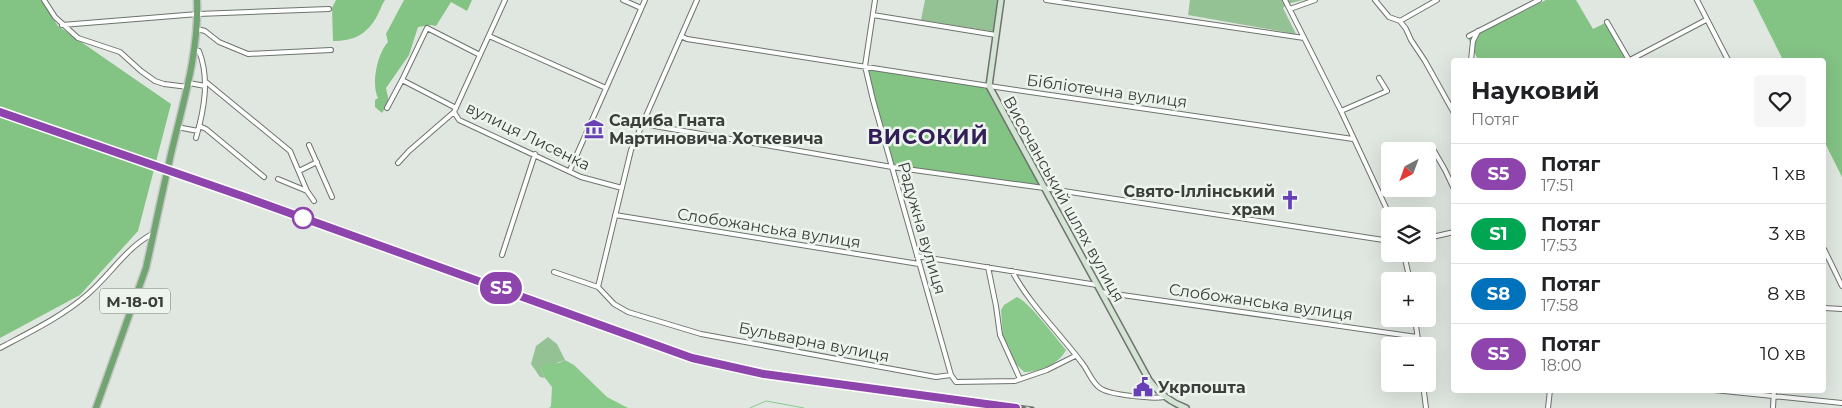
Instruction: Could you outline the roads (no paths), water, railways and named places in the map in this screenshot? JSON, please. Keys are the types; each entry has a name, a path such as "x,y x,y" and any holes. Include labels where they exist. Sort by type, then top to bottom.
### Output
{"highway":[{"name":"М-18-01","path":"96,408 143,278 188,85 197,29 197,0"}],"street":[{"path":"44,0 62,25 78,38 120,52 141,71 156,81 164,84 206,84 290,151 307,191 314,201"},
{"path":"398,163 454,112 505,0"},
{"path":"623,0 641,8"},
{"path":"570,170 645,0"},
{"path":"598,287 631,150 697,0"},
{"name":"Радужна вулиця","path":"875,0 865,66 951,375"},
{"name":"Височанський шлях вулиця","path":"1002,0 989,86 1149,380 1164,397"},
{"path":"1046,0 1304,38"},
{"path":"1285,0 1341,111 1386,207"},
{"path":"1290,9 1315,0"},
{"path":"1375,0 1389,17 1400,21 1426,61 1451,108"},
{"path":"1400,21 1437,0"},
{"path":"1469,36 1539,0"},
{"path":"1696,0 1727,58"},
{"path":"62,25 198,14 329,9"},
{"path":"872,15 996,36"},
{"path":"1634,58 1706,20"},
{"path":"1607,22 1629,58"},
{"path":"387,108 427,28 480,55"},
{"path":"197,29 205,31 219,42 248,54 331,50"},
{"path":"1471,58 1473,41 1478,31"},
{"path":"489,36 606,88"},
{"name":"Бібліотечна вулиця","path":"681,36 687,39 989,86 1353,139"},
{"path":"194,50 199,51 204,64 206,84 196,138"},
{"path":"1341,111 1387,92 1379,78"},
{"path":"402,80 456,108"},
{"name":"вулиця Лисенка","path":"454,112 459,120 570,170 581,177 622,188"},
{"path":"642,124 892,167 1044,188 1381,240"},
{"path":"177,128 206,129 264,176"},
{"path":"310,145 332,197"},
{"path":"502,255 535,154"},
{"path":"1436,154 1451,182"},
{"path":"299,171 317,162"},
{"path":"278,179 307,191"},
{"name":"Слобожанська вулиця","path":"615,215 919,264"},
{"path":"0,348 76,303 100,282 132,247 154,233"},
{"path":"1436,236 1451,233"},
{"path":"1826,253 1842,286"},
{"path":"917,256 1097,285"},
{"path":"988,268 1000,335 1020,379"},
{"path":"1012,271 1027,296 1082,362 1097,386 1108,391 1154,398 1164,397 1186,408"},
{"name":"Бульварна вулиця","path":"554,272 598,287 614,304 628,312 701,334 936,377 951,375 956,382 1015,381 1048,370 1076,356"},
{"name":"Слобожанська вулиця","path":"1101,292 1417,337"},
{"path":"1826,308 1842,309"},
{"path":"1416,327 1417,337"},
{"path":"1424,392 1426,408"},
{"path":"1548,408 1550,393"},
{"path":"1744,393 1842,402"},
{"path":"1773,408 1774,396"}],"waterway":[{"path":"750,408 766,401 804,408"}],"railway":[{"path":"0,110 113,147 693,355 764,372 1033,408"}],"train":[{"name":"S5","path":"0,112 245,197 692,358 764,374 1016,408"}],"place":[{"name":"Садиба Гната Мартиновича Хоткевича","path":"594,129"},
{"name":"Свято-Іллінський храм","path":"1290,200"},
{"name":"Укрпошта","path":"1143,387"}],"district":[{"name":"ВИСОКИЙ","path":"928,136"}]}
